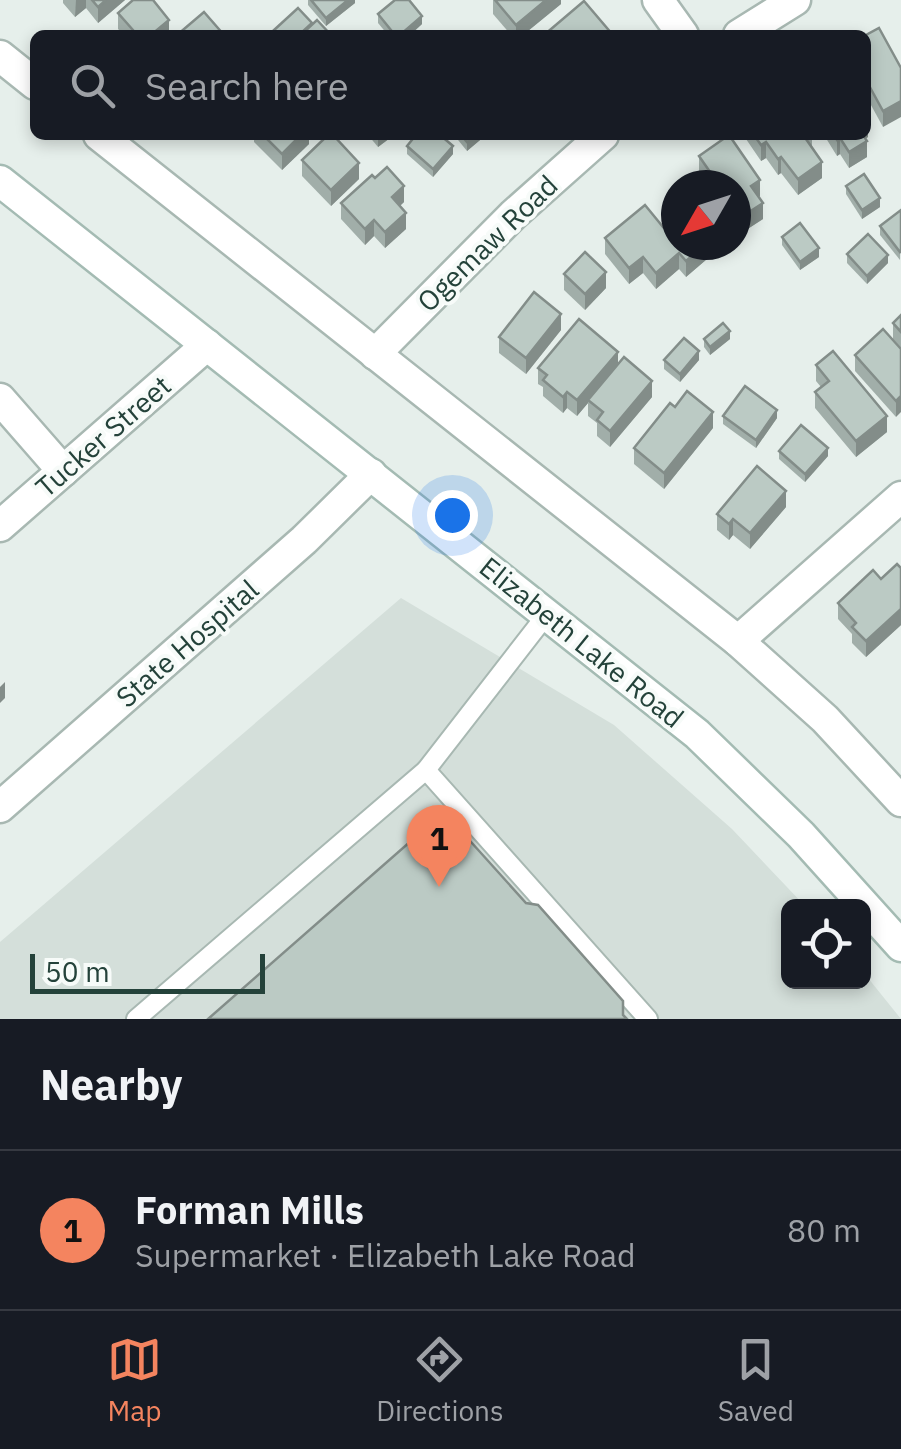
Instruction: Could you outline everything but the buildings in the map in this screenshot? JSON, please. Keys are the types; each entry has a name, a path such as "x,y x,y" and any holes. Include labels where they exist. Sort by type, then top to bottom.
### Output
{"street":[{"path":"658,0 679,30"},
{"path":"747,30 795,0"},
{"path":"0,56 30,80"},
{"path":"105,140 738,641 825,719 901,802"},
{"name":"Ogemaw Road","path":"375,354 512,215 597,140"},
{"name":"Elizabeth Lake Road","path":"0,181 660,704 738,772 802,836 901,946"},
{"name":"Tucker Street","path":"0,526 206,346"},
{"path":"0,398 63,471"},
{"name":"State Hospital","path":"0,807 304,540 370,474"},
{"path":"738,641 901,497"}],"lane":[{"path":"136,1019 426,770 548,614"},
{"path":"426,770 648,1019"}],"shaded area":[{"path":"401,598 614,725 732,829 798,899 781,899 781,989 871,989 871,982 901,1019 0,1019 0,942"}],"place":[{"name":"Forman Mills","path":"439,887"}]}
